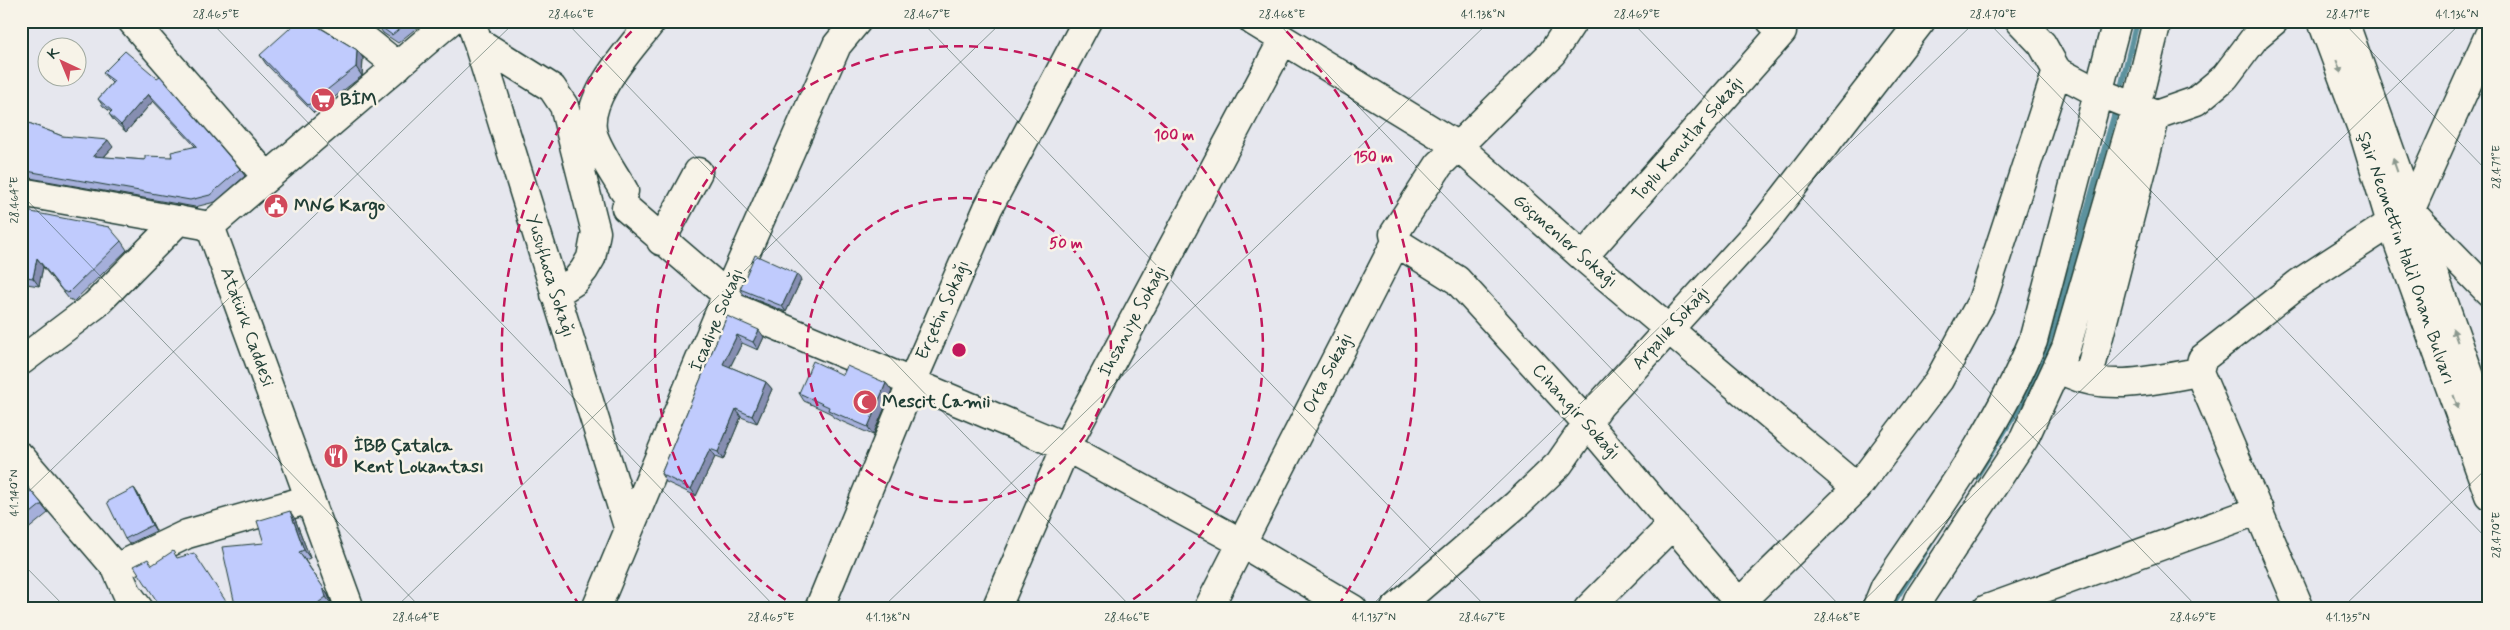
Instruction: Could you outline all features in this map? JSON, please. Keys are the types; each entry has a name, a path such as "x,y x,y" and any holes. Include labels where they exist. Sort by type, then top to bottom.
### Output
{"street":[{"path":"132,21 267,177"},
{"path":"331,21 369,31 398,66"},
{"path":"21,192 210,226 450,21"},
{"path":"652,21 600,92 592,112 594,135 625,200 661,241 725,299 912,382 1066,447 1240,542 1353,609"},
{"name":"Erçetin Sokağı","path":"819,609 912,382 988,208 1087,21"},
{"name":"Orta Sokağı","path":"1208,609 1240,542 1396,242 1394,234 1439,165 1552,53 1573,21"},
{"name":"Toplu Konutlar Sokağı","path":"1583,257 1782,32 1771,21"},
{"name":"Arpalık Sokağı","path":"1395,609 1537,486 1559,464 1600,405 1759,230 1921,21"},
{"path":"2020,21 2042,44 2057,71 2098,92 2146,111 2196,101 2226,77 2256,36 2274,21"},
{"path":"1876,609 1885,587 1985,438 2015,384 2033,341 2117,21"},
{"path":"2088,380 2146,111 2157,21"},
{"name":"Şair Necmettin Halil Onan Bulvarı","path":"2322,21 2364,134 2401,217 2489,430"},
{"name":"Şair Necmettin Halil Onan Bulvarı","path":"2344,21 2401,217 2489,495"},
{"name":"Göçmenler Sokağı","path":"1258,23 1459,147 1583,257 1857,488"},
{"name":"İcadiye Sokağı","path":"596,609 725,299 844,26"},
{"path":"474,31 552,88 564,106 596,232 591,258 584,270 574,281 555,294"},
{"name":"Yusufhoca Sokağı","path":"474,31 629,530"},
{"path":"2300,609 2199,372 2202,359 2299,283 2401,217 2489,35"},
{"name":"İhsaniye Sokağı","path":"996,609 1066,447 1283,40"},
{"path":"1738,606 1857,488 1939,380 1982,300 2057,71"},
{"path":"1915,609 1923,592 2024,440 2066,348 2091,266 2146,111"},
{"path":"661,241 698,172"},
{"path":"2401,217 2489,292"},
{"path":"21,361 95,305 179,220"},
{"name":"Atatürk Caddesi","path":"210,226 350,609"},
{"name":"Cihangir Sokağı","path":"1396,242 1457,280 1587,423 1673,524 1738,606"},
{"path":"2057,368 2080,379 2123,383 2199,372"},
{"path":"21,457 116,568 126,604"},
{"path":"116,568 187,534 310,499"},
{"path":"1987,609 2259,510"},
{"path":"1588,609 1673,524"}],"building":[{"path":"298,21 314,21 317,26 357,50 356,67 308,105 260,55"},
{"path":"378,21 409,21 392,35 377,24"},
{"path":"125,51 157,78 160,76 240,169 210,195 190,200 21,170 21,120 62,136 108,140 93,156 145,160 145,156 172,157 171,152 197,146 148,94 121,125 109,114 112,111 98,99 114,81 103,73"},
{"path":"21,210 109,227 121,241 68,293 63,291 37,258 33,278 21,276"},
{"path":"755,255 797,274 782,306 740,289"},
{"path":"727,316 759,330 753,342 737,335 723,364 766,382 752,416 736,409 718,452 710,449 691,489 661,474"},
{"path":"813,361 843,375 847,366 886,383 868,427 828,410 829,407 799,393"},
{"path":"21,479 42,504 21,521"},
{"path":"134,488 152,525 125,539 107,502"},
{"path":"290,511 304,550 299,552 323,587 326,597 318,603 323,609 236,609 222,547 264,543 257,521"},
{"path":"173,551 177,558 194,553 231,609 162,609 134,566 148,559 152,565"}],"waterway":[{"path":"2122,84 2137,21"},
{"path":"1976,477 2026,396 2042,361 2056,319 2114,116"},
{"path":"1893,609 1895,600 1931,543"}],"place":[{"name":"BİM","path":"323,100"},
{"name":"MNG Kargo","path":"276,206"},
{"name":"Mescit Camii","path":"865,402"},
{"name":"İBB Çatalca Kent Lokantası","path":"336,456"}]}
